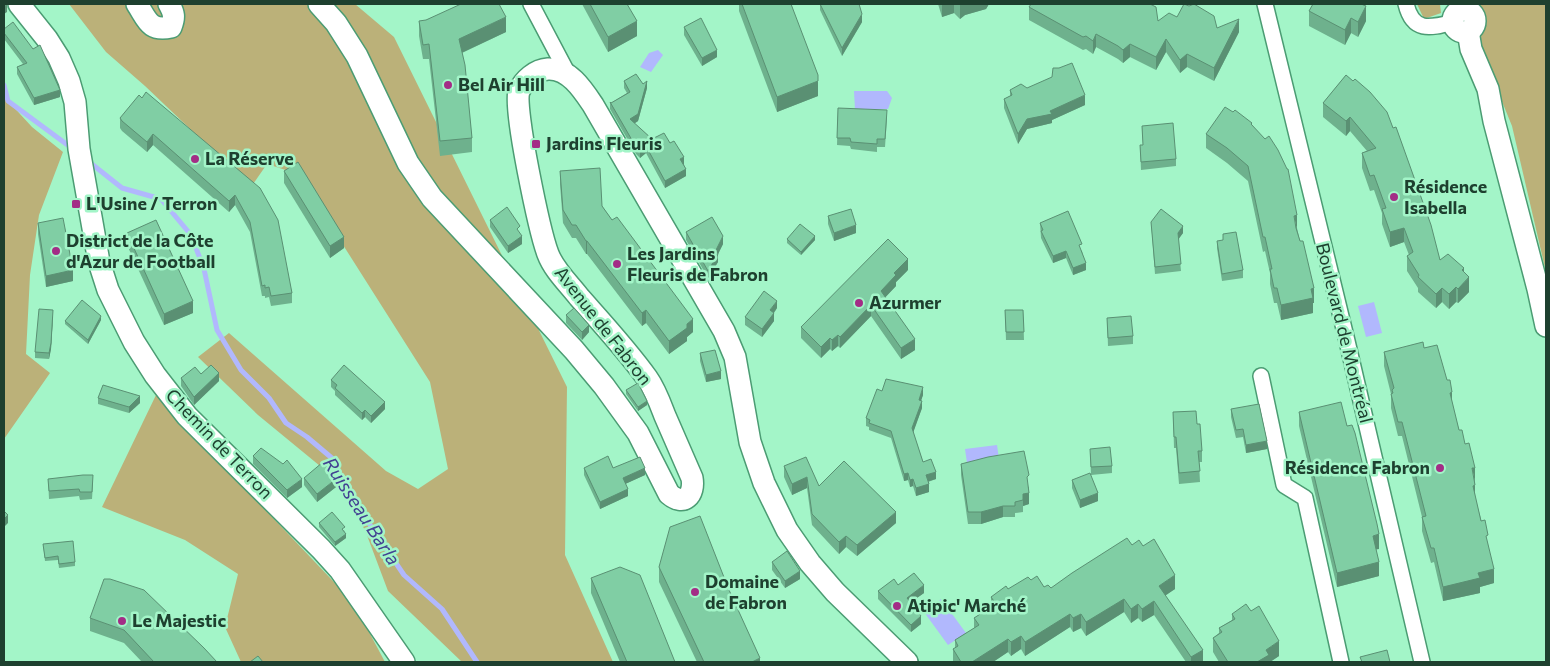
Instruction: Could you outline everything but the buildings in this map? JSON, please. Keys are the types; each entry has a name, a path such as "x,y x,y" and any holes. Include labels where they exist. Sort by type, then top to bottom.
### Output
{"street":[{"name":"Chemin de Terron","path":"19,4 47,39 59,58 69,81 75,102 79,149 99,262 108,290 134,342 155,375 187,416 340,570 404,662"},
{"path":"137,4 152,26 159,29 171,27 174,20 174,13 169,4"},
{"name":"Avenue de Fabron","path":"319,4 336,23 357,56 408,163 432,198 574,350 604,386 638,433 669,494 675,499 682,500 687,498 692,492 694,487 692,478 648,380 564,278 549,256 540,227 526,158 518,102 519,92 532,75 541,70 557,70 569,76"},
{"path":"531,4 569,76 582,89 593,105 724,330 735,357 750,442 764,482 787,530 810,563 835,592 906,662"},
{"name":"Boulevard de Montréal","path":"1265,4 1422,662"},
{"path":"1406,4 1414,22 1429,28 1461,17 1471,48 1488,89 1494,120 1546,326"},
{"path":"1260,376 1284,485 1305,498 1341,662"}],"shaded area":[{"path":"69,4 355,4 394,37 567,387 565,555 613,662 462,662 388,591 365,530 331,475 258,415 198,357 229,333 386,471 418,489 448,469 430,382 298,174 267,164 251,187 145,86 106,52"},
{"path":"1417,4 1440,4 1441,13 1424,19"},
{"path":"1468,4 1546,4 1546,272 1512,126 1477,40 1482,18 1468,7"},
{"path":"4,85 8,101 32,127 63,152 39,215 30,275 26,354 50,373 4,439"},
{"path":"156,395 353,602 385,662 241,662 225,627 238,574 185,540 102,507"}],"water":[{"path":"658,50 663,55 651,72 640,67 649,53"},
{"path":"854,91 887,91 892,98 888,109 855,109"},
{"path":"1374,302 1382,333 1366,337 1358,306"},
{"path":"997,445 999,459 967,463 965,449"},
{"path":"941,599 966,633 948,645 924,612"}],"waterway":[{"name":"Ruisseau Barla","path":"4,85 8,101 73,149"},
{"name":"Ruisseau Barla","path":"88,161 122,188 161,199 191,235 204,269 217,330 241,370 269,398 286,423 307,437 333,459 347,491 404,575 442,609 477,662"}],"place":[{"name":"Bel Air Hill","path":"448,85"},
{"name":"Jardins Fleuris","path":"536,144"},
{"name":"La Réserve","path":"195,159"},
{"name":"Résidence Isabella","path":"1394,197"},
{"name":"L'Usine / Terron","path":"76,204"},
{"name":"District de la Côte d'Azur de Football","path":"56,251"},
{"name":"Les Jardins Fleuris de Fabron","path":"617,264"},
{"name":"Azurmer","path":"859,303"},
{"name":"Résidence Fabron","path":"1440,468"},
{"name":"Domaine de Fabron","path":"695,592"},
{"name":"Atipic' Marché","path":"897,606"},
{"name":"Le Majestic","path":"122,621"}]}
